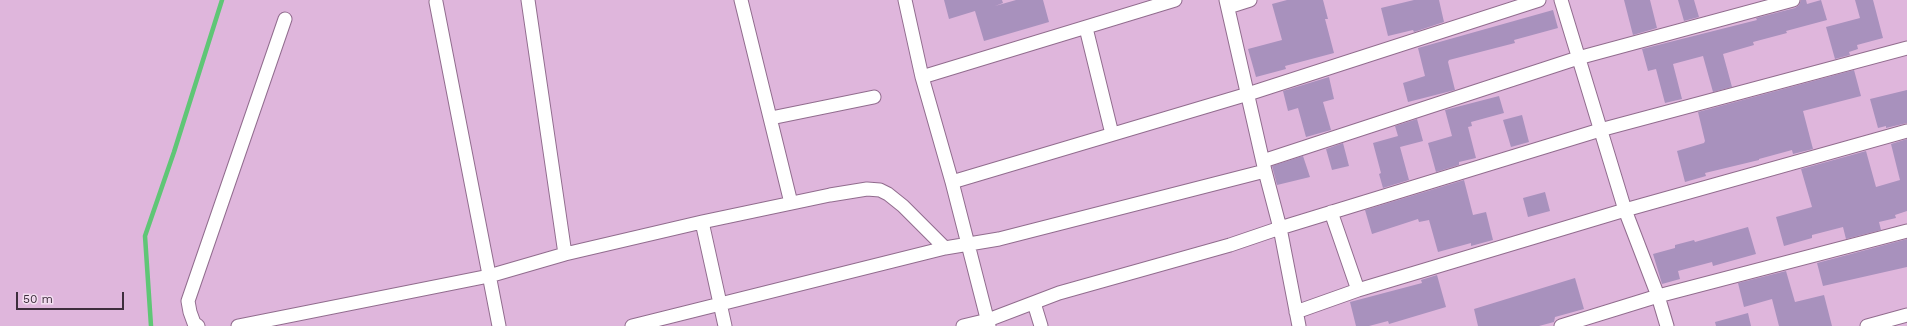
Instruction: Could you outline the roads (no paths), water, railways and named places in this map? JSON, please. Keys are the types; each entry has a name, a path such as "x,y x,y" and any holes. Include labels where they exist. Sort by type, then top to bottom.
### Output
{"street":[{"path":"528,0 565,254"},
{"path":"741,0 791,203"},
{"path":"905,0 922,77 952,182 989,323"},
{"path":"922,77 1175,0"},
{"path":"1250,0 1227,4 1264,166 1280,228 1297,320 1358,290 1625,210 1907,131"},
{"path":"952,182 1248,94 1539,0"},
{"path":"1561,0 1625,210 1658,296 1667,326"},
{"path":"632,326 945,248 1015,234 1264,166 1578,58 1793,0"},
{"path":"436,2 499,326"},
{"path":"198,326 194,324 188,301 285,19"},
{"path":"1086,28 1112,134"},
{"path":"963,326 989,323 1059,293 1230,245 1331,212 1600,130 1907,48"},
{"path":"771,118 874,97"},
{"path":"238,326 489,276 565,254 702,222 830,195 867,190 880,190 903,206 945,248"},
{"path":"1331,212 1358,290"},
{"path":"702,222 725,326"},
{"path":"1560,326 1658,296 1907,231"},
{"path":"1037,302 1041,326"},
{"path":"1866,326 1907,315"}],"waterway":[{"path":"151,326 145,236 174,152 222,0"}]}
